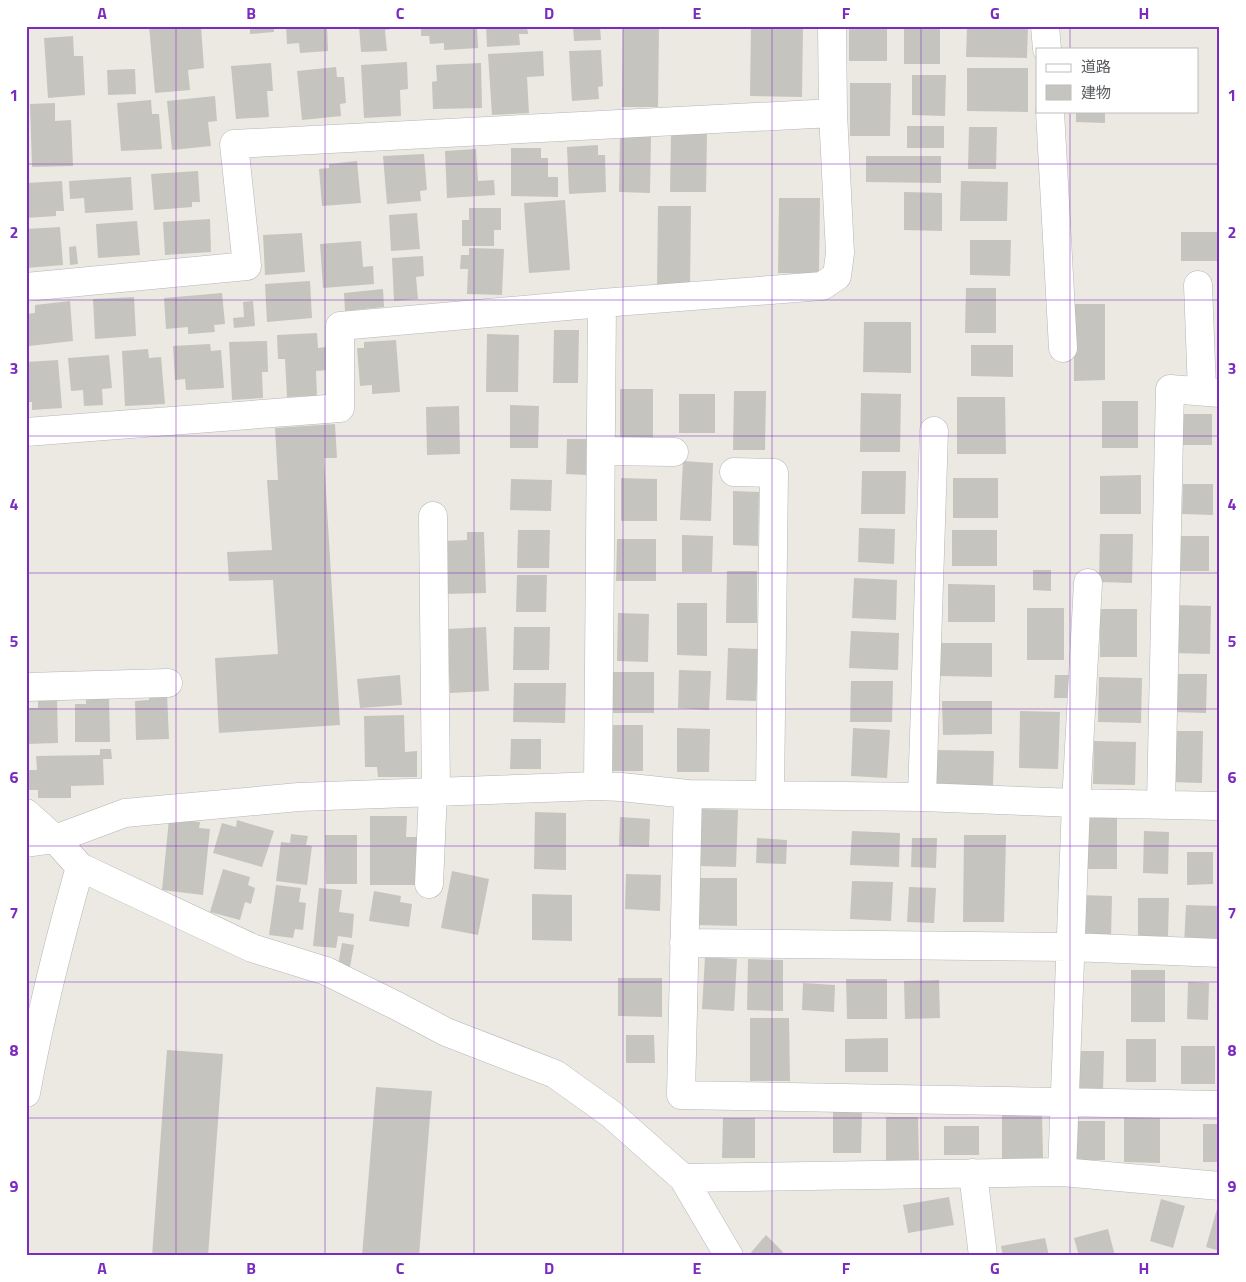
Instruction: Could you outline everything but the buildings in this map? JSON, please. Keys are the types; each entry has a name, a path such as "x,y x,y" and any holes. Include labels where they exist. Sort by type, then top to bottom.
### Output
{"street":[{"path":"26,432 340,408 340,326 822,286 837,276 840,253 833,114 832,26"},
{"path":"1045,26 1047,48"},
{"path":"1050,112 1062,348"},
{"path":"26,287 247,266 234,144 833,114"},
{"path":"1160,804 1170,389 1211,392 1198,285"},
{"path":"598,786 602,303"},
{"path":"922,797 934,431"},
{"path":"601,450 674,452"},
{"path":"734,472 774,473 770,794"},
{"path":"429,884 434,792 433,516"},
{"path":"1062,1172 1076,803 1088,584"},
{"path":"26,687 168,683"},
{"path":"26,844 55,839 125,813 299,797 598,786 688,794 922,797 1220,806"},
{"path":"688,794 681,1095 1220,1105"},
{"path":"26,813 55,839 80,867 252,948 326,971 446,1032 556,1074 611,1114 683,1178 729,1256"},
{"path":"26,1093 38,1030 61,932 80,867"},
{"path":"684,943 1071,947 1220,953"},
{"path":"683,1178 1062,1172 1220,1186"},
{"path":"973,1173 983,1256"}]}
